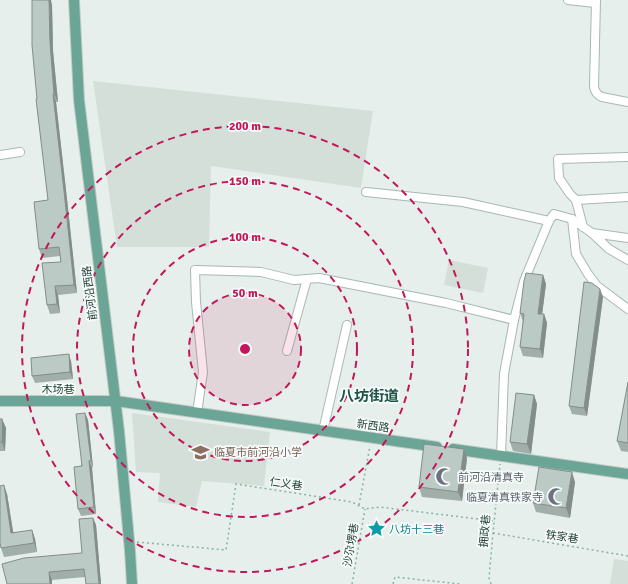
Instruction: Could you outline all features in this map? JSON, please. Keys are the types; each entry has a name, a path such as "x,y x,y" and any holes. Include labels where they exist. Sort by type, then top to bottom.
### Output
{"main road":[{"name":"前河沿西路","path":"74,0 80,100 116,401 132,584"},
{"name":"木场巷","path":"0,401 116,401"},
{"name":"新西路","path":"116,401 628,474"}],"street":[{"path":"568,0 595,1 594,90 599,96 628,102"},
{"path":"0,156 20,152"},
{"path":"583,226 576,200 559,178 558,159 628,157"},
{"path":"366,192 464,202 549,221"},
{"path":"576,200 628,197"},
{"path":"501,456 504,374 514,320 524,281 549,221 554,214 572,220 592,233 609,249 628,260"},
{"path":"572,220 576,254 588,274 597,286 628,308"},
{"path":"592,233 628,238"},
{"path":"197,413 203,372 196,302 195,270 261,272 294,280 319,278 446,303 514,320"},
{"path":"287,351 307,279"},
{"path":"323,431 347,325"}],"path":[{"path":"358,505 371,438"},
{"name":"拥政巷","path":"491,584 492,533 501,456"},
{"name":"仁义巷","path":"129,542 226,550 236,484 352,502 365,509"},
{"path":"365,509 380,507 494,521"},
{"name":"沙尕塄巷","path":"352,584 365,509"},
{"name":"铁家巷","path":"492,533 628,556"},
{"path":"393,584 395,577 460,584"}],"shaded area":[{"path":"93,81 373,111 361,188 211,166 209,247 117,247"},
{"path":"449,260 488,268 483,293 444,285"},
{"name":"临夏市前河沿小学","path":"132,413 270,432 264,486 202,481 196,507 158,502 160,473 136,472"},
{"path":"614,559 628,561 628,584 610,584"}],"building":[{"path":"32,0 49,0 53,94 74,285 55,286 57,304 47,305 42,263 61,262 59,247 39,249 34,202 48,200 36,99 32,45"},
{"path":"526,273 543,275 538,314 544,314 540,349 520,347 524,314 520,313"},
{"path":"584,282 592,283 600,289 584,408 569,406"},
{"path":"69,354 70,372 32,376 31,358"},
{"path":"628,382 628,443 617,441"},
{"path":"516,393 534,395 527,444 510,442"},
{"path":"85,413 91,460 89,461 94,507 78,509 74,467 82,466 76,414"},
{"path":"0,419 2,419 2,442 0,442"},
{"name":"前河沿清真寺","path":"424,444 464,449 458,492 419,487"},
{"name":"临夏清真铁家寺","path":"539,467 572,472 566,508 533,503"},
{"path":"4,485 11,533 32,530 34,543 1,548 0,486"},
{"path":"93,518 99,584 86,584 84,569 49,572 50,584 7,584 2,564 24,558 82,553 79,519"}],"place":[{"name":"临夏市前河沿小学","path":"201,452"},
{"name":"前河沿清真寺","path":"445,477"},
{"name":"临夏清真铁家寺","path":"556,497"},
{"name":"八坊十三巷","path":"376,529"}],"district":[{"name":"八坊街道","path":"369,396"}]}
